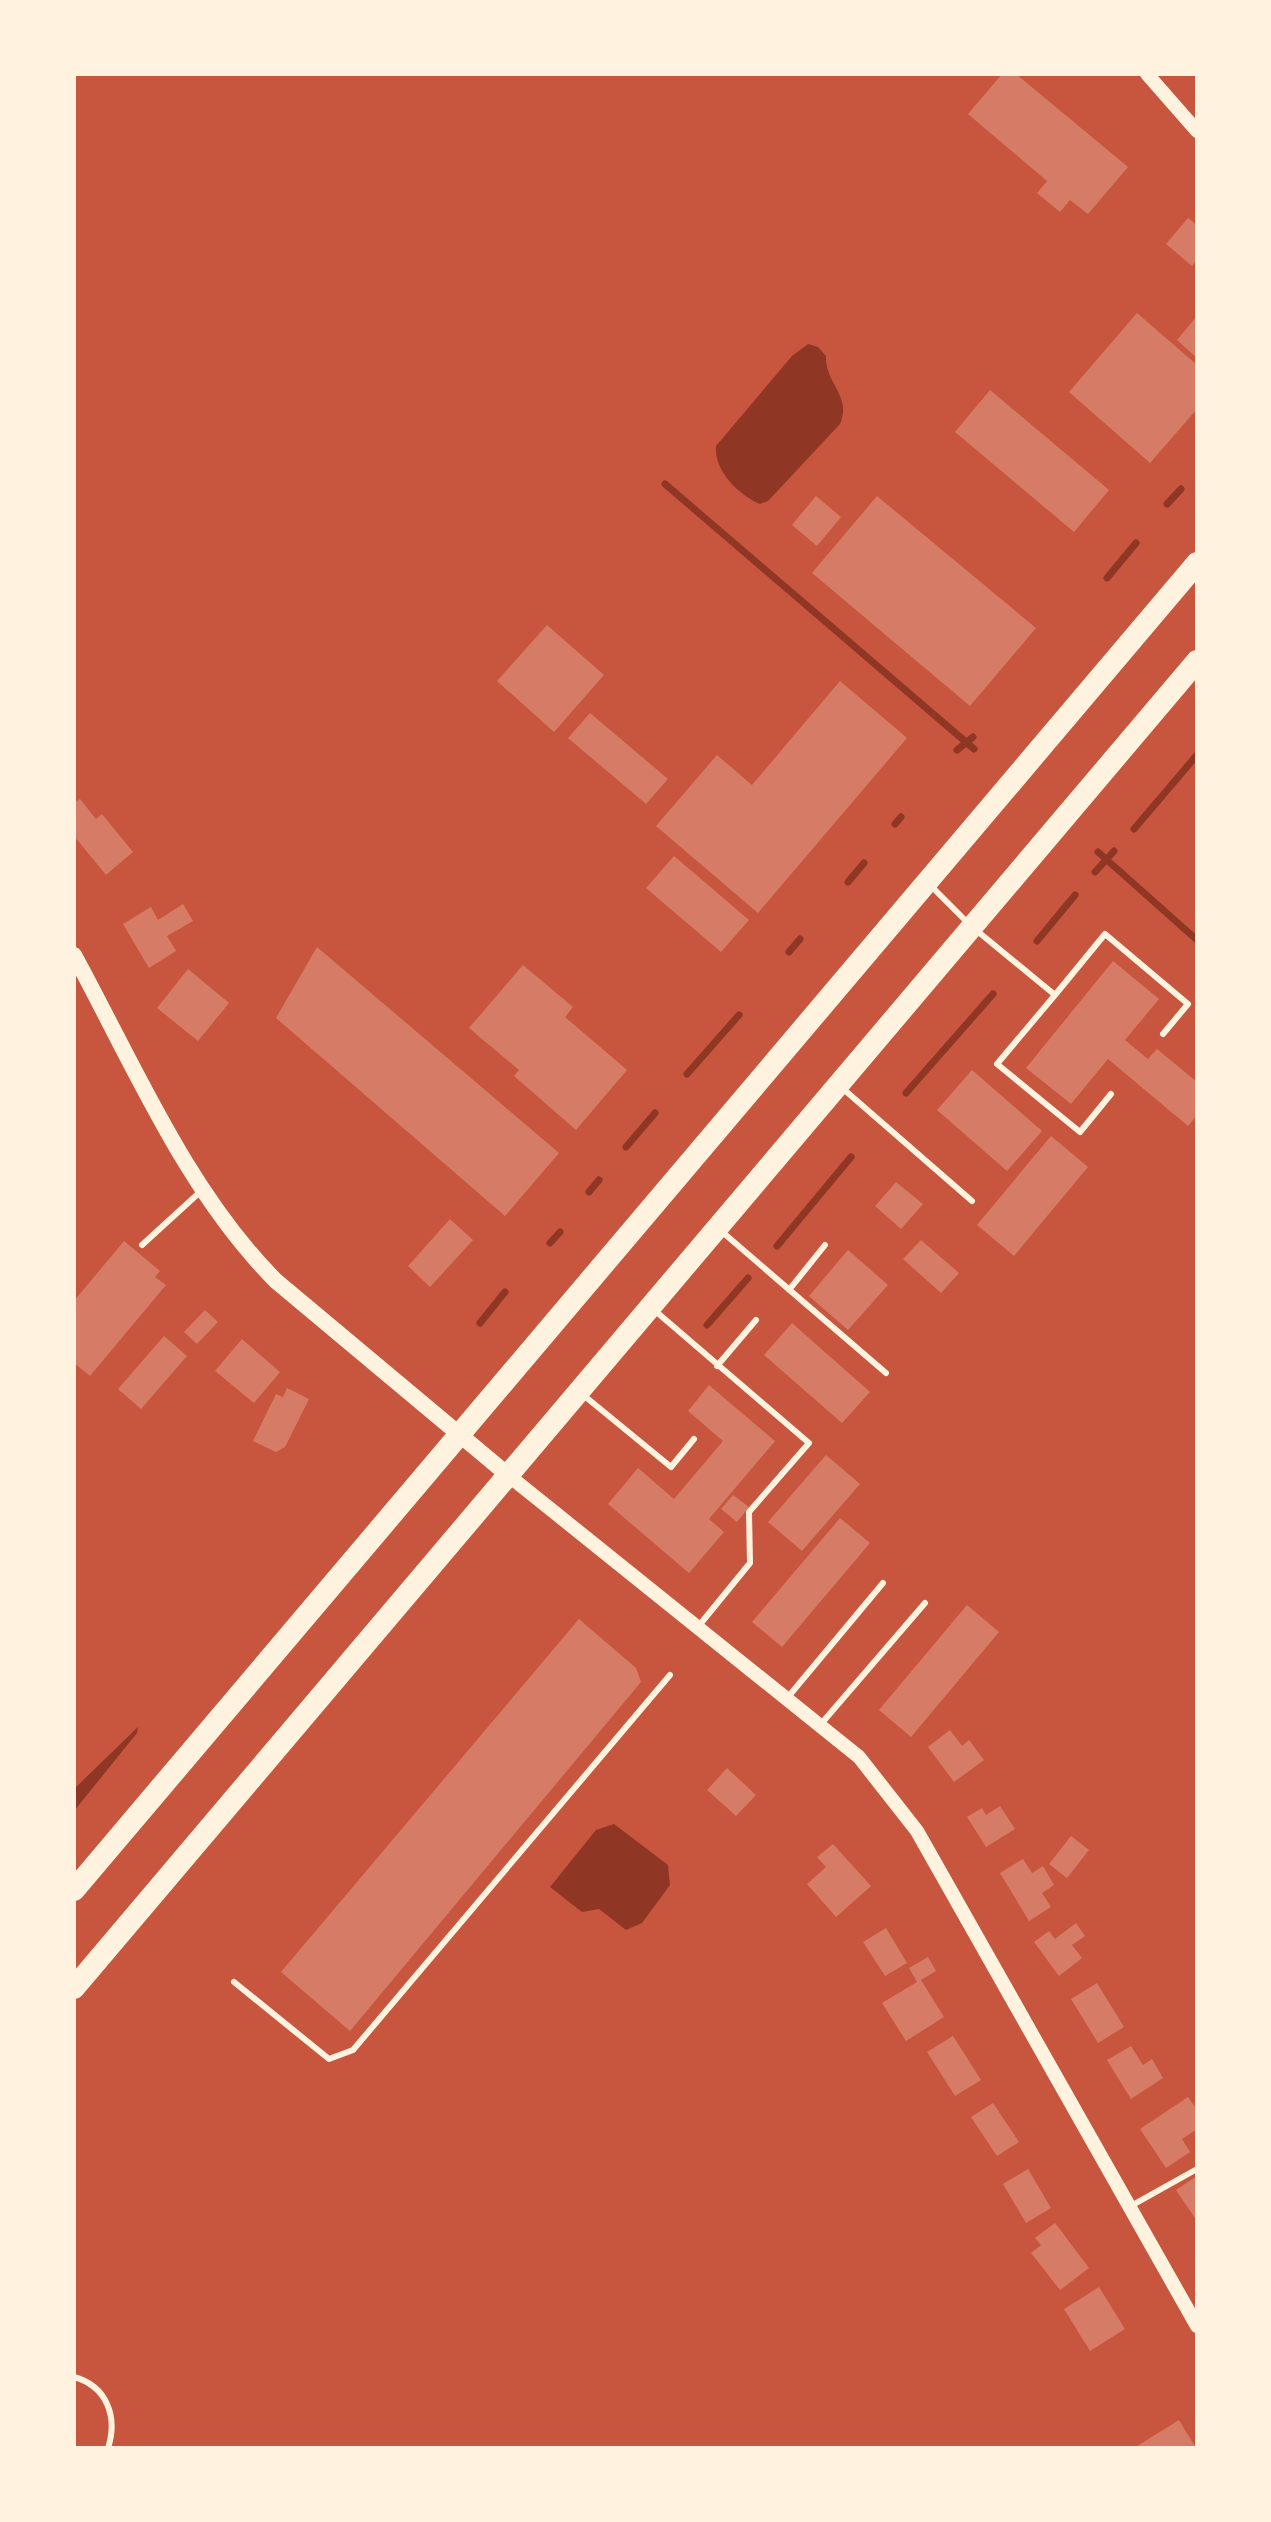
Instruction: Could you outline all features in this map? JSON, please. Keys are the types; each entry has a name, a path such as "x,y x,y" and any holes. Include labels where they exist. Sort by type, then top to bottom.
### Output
{"highway":[{"path":"74,1890 1197,563"},
{"path":"74,1988 972,927 1193,673"}],"main road":[{"path":"74,955 203,1189 241,1246 276,1281 508,1475"}],"street":[{"path":"1147,74 1197,131"},
{"path":"508,1475 697,1630 859,1757 904,1811 1197,2326"}],"lane":[{"path":"927,882 972,927 1055,995"},
{"path":"1111,1094 1080,1132 997,1064 1105,934 1188,1004 1163,1034"},
{"path":"838,1085 972,1201"},
{"path":"142,1245 203,1189"},
{"path":"717,1228 886,1373"},
{"path":"789,1290 825,1245"},
{"path":"651,1307 809,1443 749,1512 750,1563 697,1630"},
{"path":"717,1366 756,1320"},
{"path":"579,1391 671,1467 694,1439"},
{"path":"786,1700 883,1583"},
{"path":"819,1727 925,1603"},
{"path":"234,1982 329,2059 353,2050 670,1675"},
{"path":"1129,2207 1197,2169"},
{"path":"74,2377 97,2388 107,2401 113,2431 108,2448"}],"shaded area":[{"path":"808,344 818,347 826,356 829,374 843,405 840,424 768,501 760,504 729,481 719,464 716,446 792,356"},
{"path":"138,1727 137,1733 74,1811 74,1789"},
{"path":"614,1824 668,1865 670,1885 642,1923 626,1930 599,1909 582,1912 550,1887 596,1830"}],"building":[{"path":"1002,74 1016,74 1128,167 1088,214 1070,200 1060,212 1037,193 1047,181 968,114"},
{"path":"1188,218 1197,225 1197,260 1192,266 1166,244"},
{"path":"1137,313 1197,365 1197,409 1150,463 1069,392"},
{"path":"1197,316 1197,358 1177,340"},
{"path":"990,390 1109,490 1074,532 955,432"},
{"path":"816,496 841,517 817,546 792,525"},
{"path":"877,496 1036,628 970,706 812,573"},
{"path":"547,625 604,675 554,732 497,681"},
{"path":"840,681 907,738 758,913 656,826 717,755 752,785"},
{"path":"590,713 668,779 646,804 568,738"},
{"path":"80,799 96,819 102,814 133,852 106,875 74,836 74,803"},
{"path":"674,856 749,920 721,952 646,888"},
{"path":"183,904 193,921 167,936 176,951 149,968 123,924 151,907 158,920"},
{"path":"317,947 559,1153 505,1216 276,1018"},
{"path":"1113,961 1159,999 1125,1040 1148,1059 1157,1049 1197,1082 1197,1115 1188,1126 1108,1059 1071,1104 1026,1068"},
{"path":"523,965 573,1007 565,1017 627,1070 576,1130 514,1076 519,1070 469,1028"},
{"path":"188,969 229,1003 198,1041 157,1008"},
{"path":"972,1070 1042,1131 1007,1171 937,1110"},
{"path":"1051,1136 1088,1167 1014,1256 977,1225"},
{"path":"896,1182 923,1204 901,1229 875,1206"},
{"path":"450,1219 473,1240 430,1287 408,1266"},
{"path":"921,1240 959,1273 941,1293 903,1259"},
{"path":"124,1241 160,1271 155,1277 166,1285 90,1376 74,1363 74,1301"},
{"path":"848,1250 888,1285 848,1330 809,1296"},
{"path":"205,1310 218,1322 197,1344 184,1332"},
{"path":"792,1323 870,1392 842,1423 764,1355"},
{"path":"164,1336 187,1356 141,1409 118,1389"},
{"path":"242,1339 280,1372 254,1403 215,1371"},
{"path":"709,1385 775,1441 709,1519 724,1532 689,1573 608,1504 638,1468 674,1499 723,1441 688,1411"},
{"path":"287,1388 309,1399 285,1447 276,1452 253,1441 276,1394 283,1397"},
{"path":"826,1455 860,1484 802,1551 768,1522"},
{"path":"733,1495 749,1507 737,1522 721,1509"},
{"path":"840,1518 870,1543 782,1647 752,1622"},
{"path":"967,1605 999,1632 911,1737 879,1710"},
{"path":"579,1619 636,1668 641,1682 350,2031 281,1972"},
{"path":"950,1730 962,1746 969,1740 984,1760 954,1782 928,1747"},
{"path":"727,1768 756,1795 736,1816 707,1790"},
{"path":"1000,1806 1015,1829 986,1847 967,1817 982,1808 986,1815"},
{"path":"1071,1836 1089,1850 1067,1878 1049,1864"},
{"path":"833,1844 871,1886 836,1917 807,1884 826,1867 817,1857"},
{"path":"1023,1859 1032,1873 1043,1866 1054,1885 1042,1893 1051,1907 1029,1921 1000,1873"},
{"path":"1076,1923 1085,1936 1072,1945 1082,1958 1059,1976 1034,1942 1049,1931 1055,1939"},
{"path":"886,1928 907,1963 885,1976 863,1942"},
{"path":"928,1957 936,1971 921,1980 944,2017 906,2041 882,2003 917,1982 909,1968"},
{"path":"1097,1983 1124,2027 1098,2043 1071,1999"},
{"path":"953,2036 981,2080 955,2096 927,2052"},
{"path":"1131,2046 1143,2065 1152,2059 1163,2078 1131,2099 1107,2060"},
{"path":"1188,2097 1197,2110 1197,2129 1182,2139 1190,2152 1166,2168 1140,2129"},
{"path":"993,2103 1019,2142 997,2156 971,2117"},
{"path":"1028,2169 1051,2208 1026,2223 1003,2184"},
{"path":"1197,2176 1197,2221 1176,2190"},
{"path":"1055,2223 1089,2268 1060,2290 1031,2253 1041,2245 1035,2238"},
{"path":"1099,2287 1125,2329 1090,2351 1064,2309"},
{"path":"1179,2420 1196,2448 1134,2448"}],"waterway":[{"path":"665,484 974,749"},
{"path":"1167,504 1181,489"},
{"path":"1107,578 1136,543"},
{"path":"957,750 973,737"},
{"path":"1134,829 1197,755"},
{"path":"895,824 901,817"},
{"path":"1095,872 1114,851"},
{"path":"1098,852 1197,940"},
{"path":"848,882 864,863"},
{"path":"1037,941 1075,895"},
{"path":"789,952 800,939"},
{"path":"906,1093 993,994"},
{"path":"687,1074 739,1015"},
{"path":"626,1147 655,1113"},
{"path":"777,1246 851,1157"},
{"path":"589,1192 599,1180"},
{"path":"550,1243 560,1232"},
{"path":"707,1325 748,1278"},
{"path":"480,1323 505,1292"}]}
